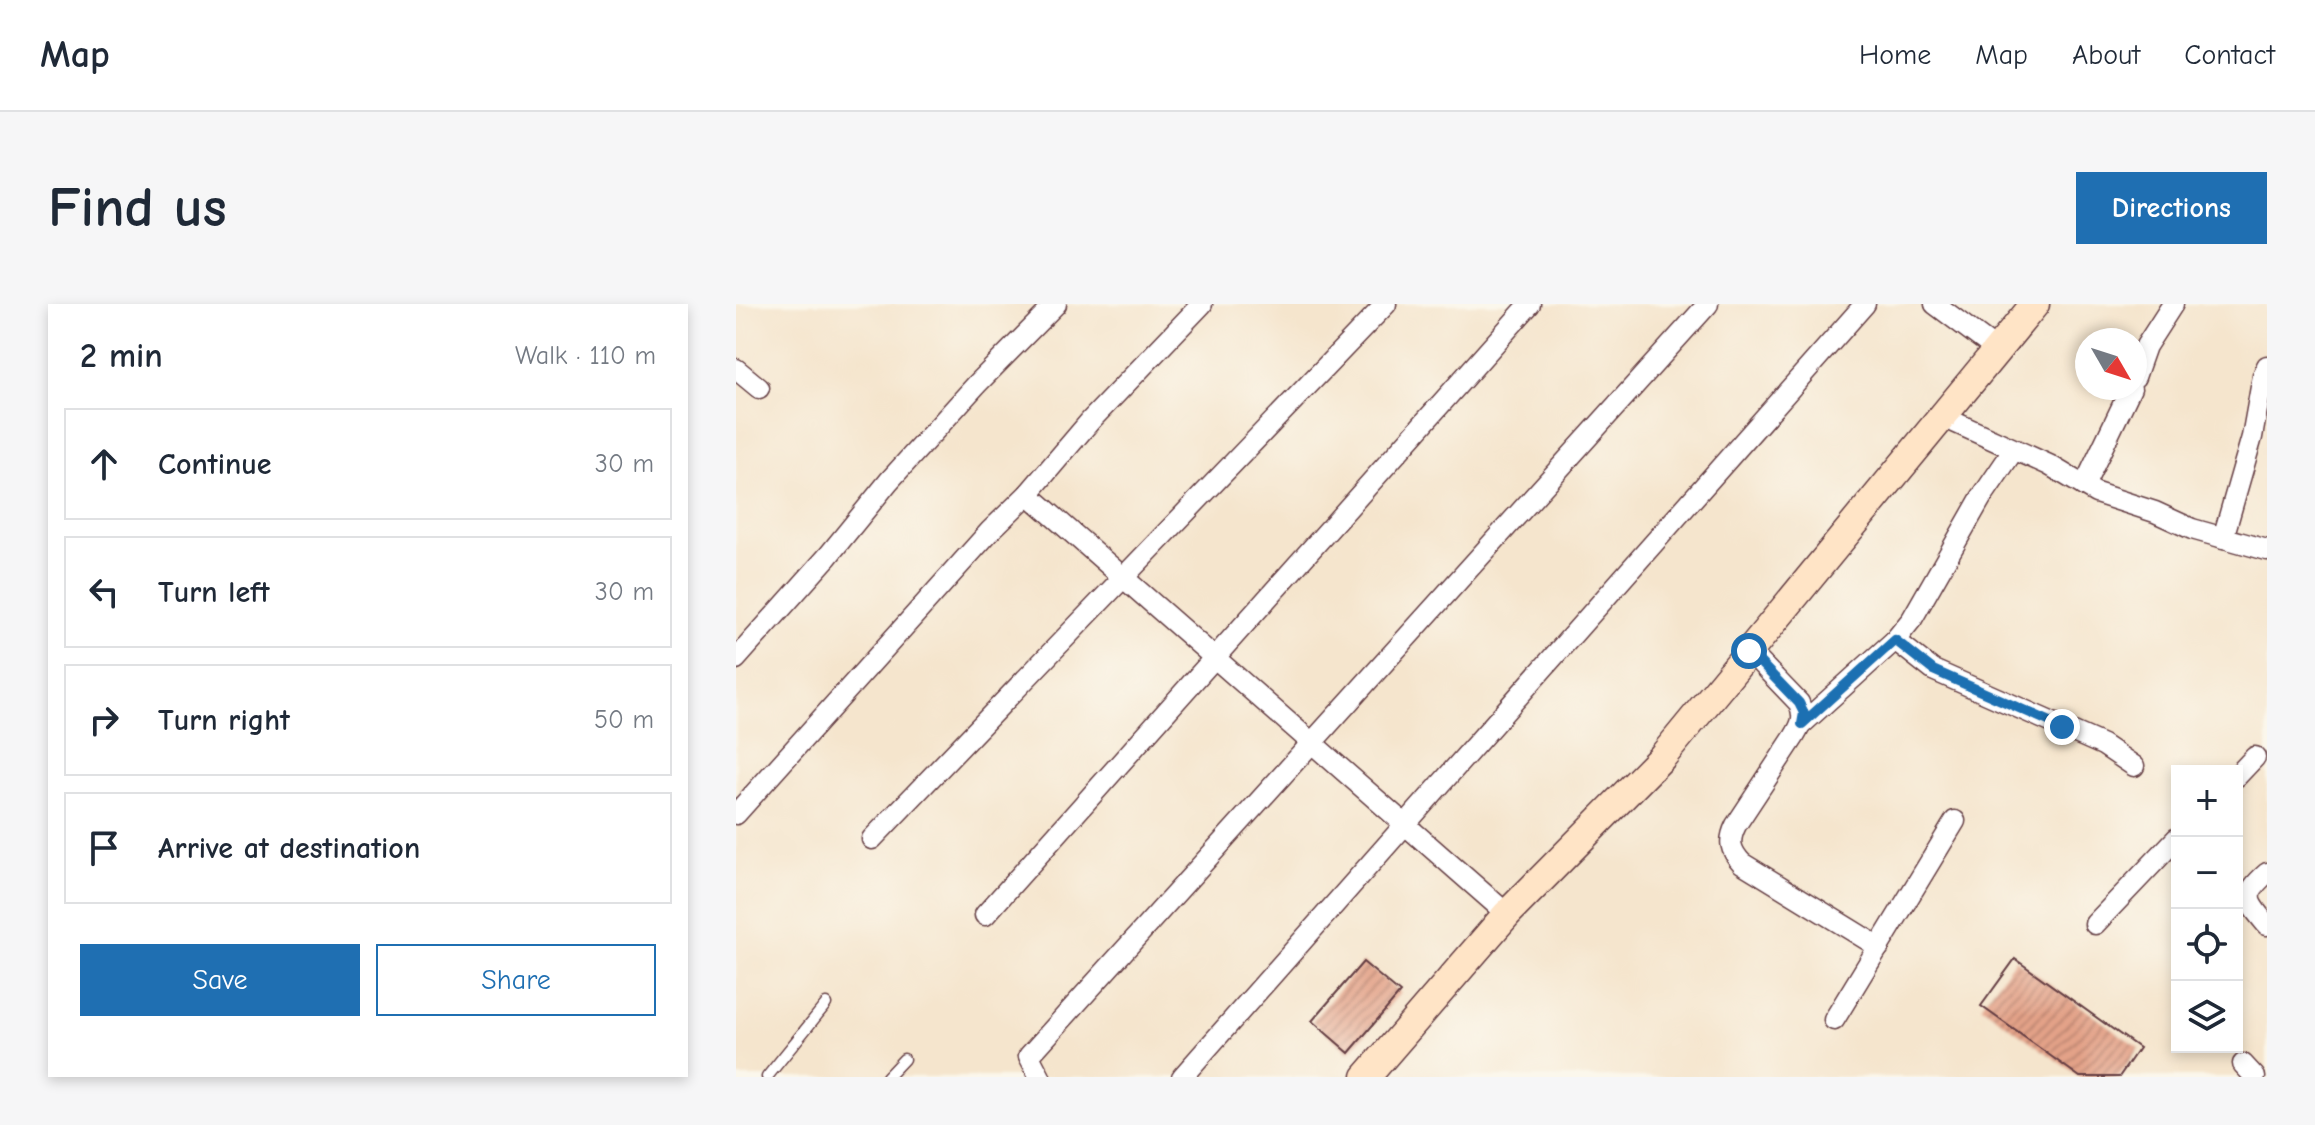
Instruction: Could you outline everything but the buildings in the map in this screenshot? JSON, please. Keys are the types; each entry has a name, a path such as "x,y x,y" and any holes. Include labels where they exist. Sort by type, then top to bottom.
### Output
{"street":[{"path":"736,659 828,556 889,481 977,384 1056,304"},
{"path":"736,814 990,531 1028,494 1091,420 1202,304"},
{"path":"872,839 1386,304"},
{"path":"985,915 1530,304"},
{"path":"1040,1077 1029,1056 1708,304"},
{"path":"1182,1077 1865,304"},
{"path":"1935,304 1998,351"},
{"path":"1366,1077 1507,914 1663,756 2035,304"},
{"path":"2147,344 2173,304"},
{"path":"2223,538 2252,437 2267,366"},
{"path":"736,369 759,388"},
{"path":"2084,486 2125,400"},
{"path":"1943,417 2049,465 2096,493 2155,512 2192,529 2267,550"},
{"path":"1879,947 1742,863 1731,847 1730,837 1802,724 1895,640 1912,619 1981,498 2013,451"},
{"path":"1028,494 1507,914"},
{"path":"1895,640 1933,670 2103,745 2134,766"},
{"path":"1749,651 1799,703 1804,713 1802,724"},
{"path":"2243,770 2255,757"},
{"path":"1834,1020 1955,821"},
{"path":"2095,924 2171,844"},
{"path":"2267,873 2244,882 2249,904 2267,925"}],"lane":[{"path":"767,1077 826,1004"},
{"path":"887,1077 904,1059"}],"route":[{"path":"1749,651 1799,703 1804,713 1802,724 1895,640 1933,670 2062,727"}]}
